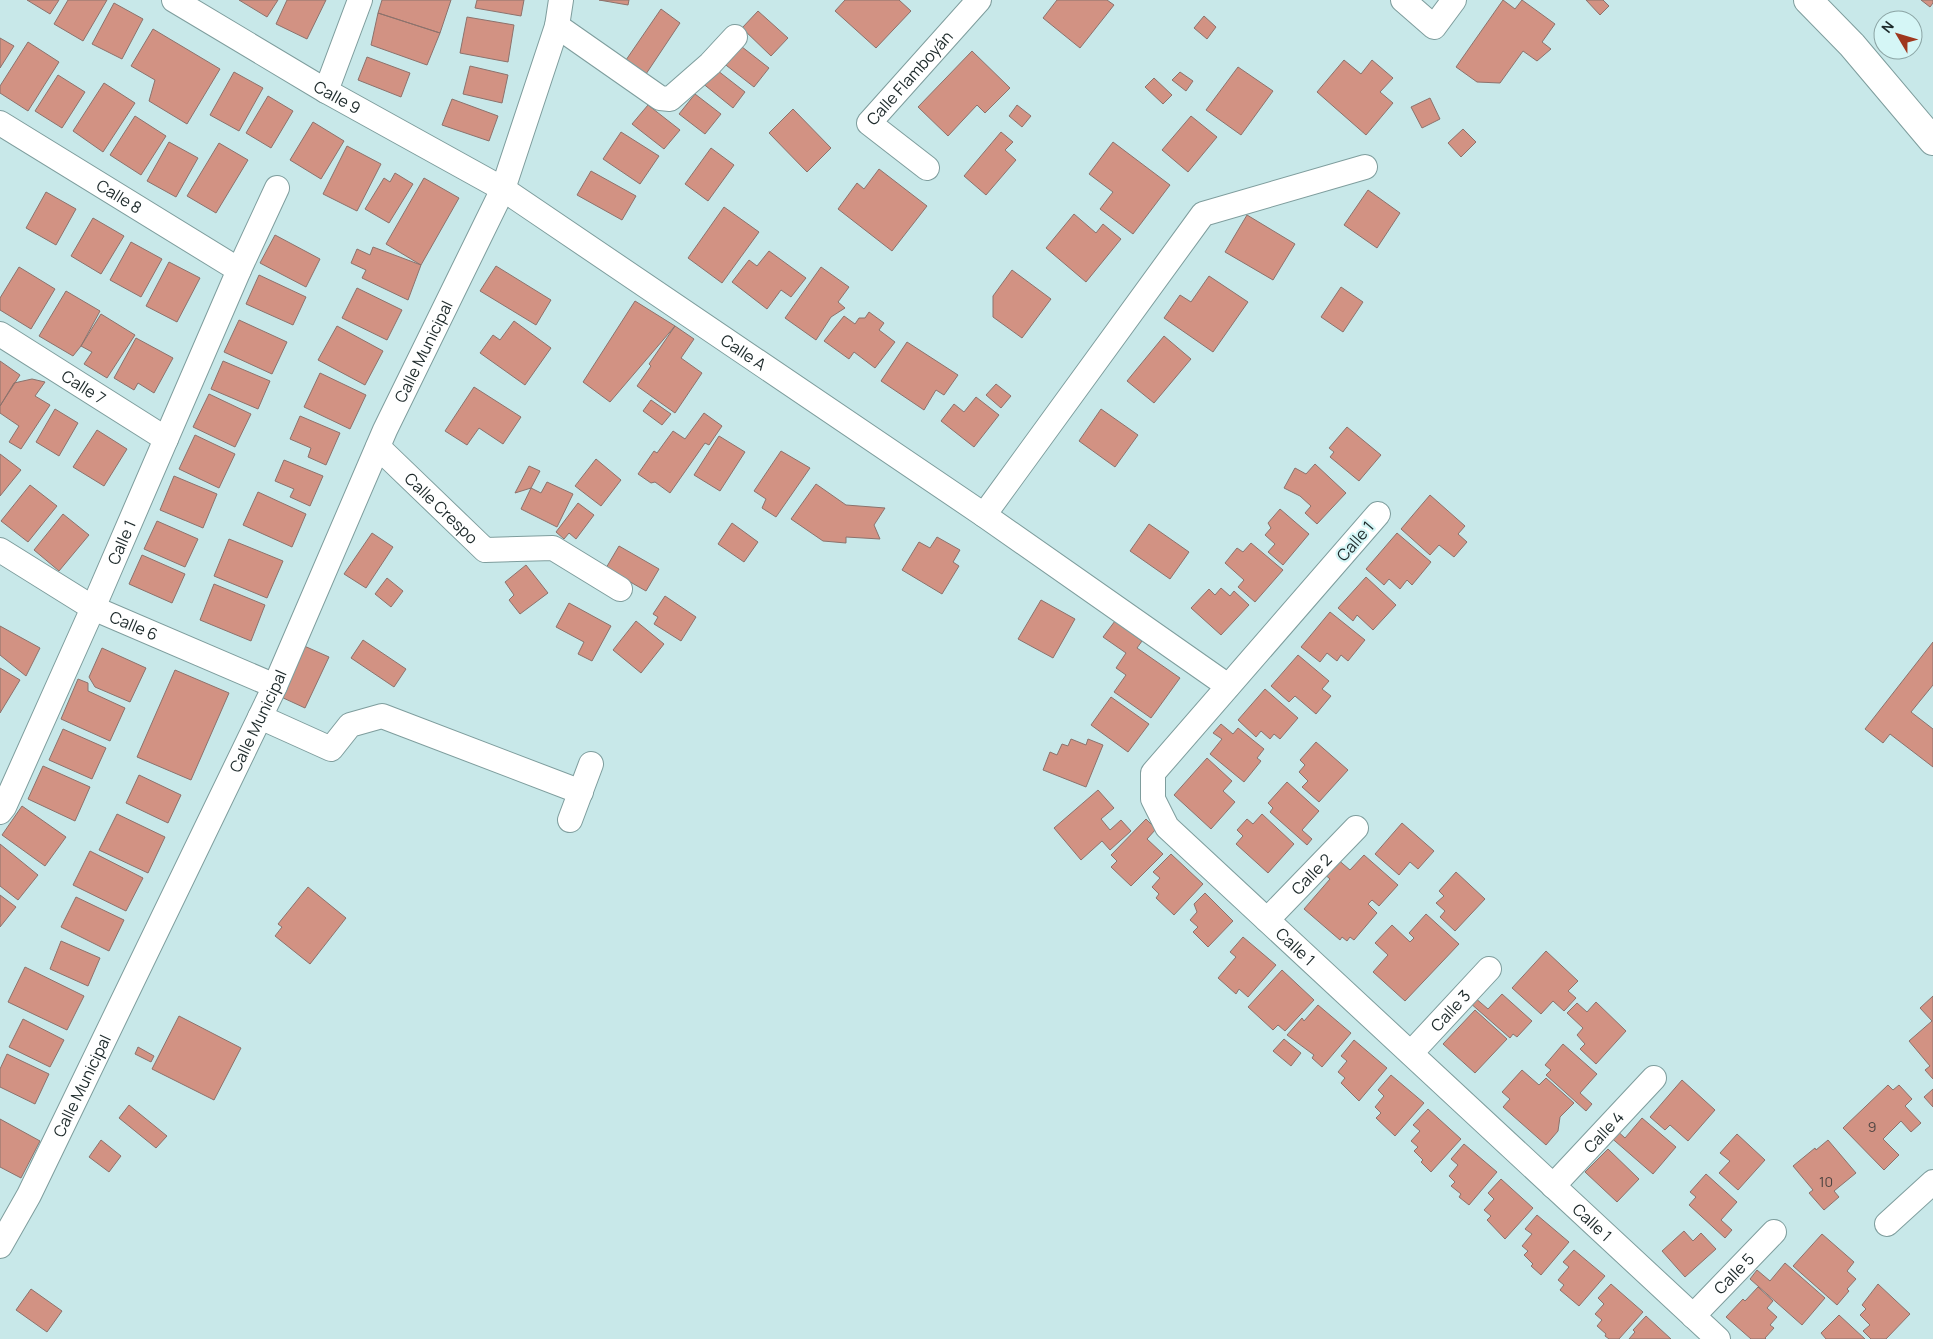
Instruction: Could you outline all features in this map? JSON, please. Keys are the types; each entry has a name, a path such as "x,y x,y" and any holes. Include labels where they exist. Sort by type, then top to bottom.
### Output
{"street":[{"name":"Calle 9","path":"174,0 326,91 503,189"},
{"path":"326,91 360,0"},
{"name":"Calle Municipal","path":"0,1246 29,1195 275,686 378,447 503,189 557,26 561,0"},
{"name":"Calle Flamboyán","path":"927,168 869,123 979,0"},
{"path":"1403,0 1434,27 1454,0"},
{"path":"1808,0 1852,45 1933,141"},
{"path":"557,26 660,98 670,99 710,64 735,37"},
{"name":"Calle 8","path":"0,123 239,270"},
{"path":"984,515 1204,214 1365,166"},
{"name":"Calle 1","path":"1,807 93,608 239,270 277,188"},
{"name":"Calle A","path":"503,189 984,515 1228,686"},
{"name":"Calle 7","path":"0,334 166,439"},
{"name":"Calle Crespo","path":"378,447 485,550 553,548 620,590"},
{"name":"Calle 1","path":"1378,514 1153,773 1153,799 1167,827 1718,1339"},
{"name":"Calle 6","path":"0,550 93,608 275,686"},
{"path":"260,717 331,750 350,725 382,716 581,792"},
{"path":"570,820 592,764"},
{"name":"Calle 2","path":"1268,920 1356,828"},
{"name":"Calle 3","path":"1411,1053 1489,968"},
{"name":"Calle 4","path":"1554,1186 1654,1078"},
{"path":"1887,1224 1933,1182"},
{"name":"Calle 5","path":"1693,1316 1774,1232"}],"building":[{"path":"27,0 59,0 50,14"},
{"path":"68,0 107,0 83,41 54,24"},
{"path":"239,0 278,0 267,17"},
{"path":"287,0 326,0 307,39 276,24"},
{"path":"382,0 451,0 440,33 378,13"},
{"path":"477,0 524,0 521,16 475,8"},
{"path":"599,0 629,0 628,5"},
{"path":"845,0 899,0 911,11 876,48 835,11"},
{"path":"1057,0 1107,0 1114,5 1080,48 1043,18"},
{"path":"1503,0 1515,9 1522,0 1555,24 1542,42 1551,49 1537,61 1523,51 1500,83 1477,82 1456,67"},
{"path":"1586,0 1603,0 1609,6 1600,15"},
{"path":"1921,0 1933,0 1933,3 1930,7"},
{"path":"114,3 143,19 122,59 92,44"},
{"path":"661,9 680,23 646,74 626,60"},
{"path":"758,11 788,38 771,56 742,28"},
{"path":"378,13 440,33 427,65 371,45"},
{"path":"1204,16 1216,27 1207,39 1194,28"},
{"path":"467,17 514,25 508,62 460,53"},
{"path":"153,29 220,69 187,124 149,101 155,80 131,66"},
{"path":"0,38 14,46 0,68"},
{"path":"28,42 59,62 28,111 0,93 0,86"},
{"path":"737,43 769,68 754,87 722,62"},
{"path":"972,51 1010,88 985,113 977,105 948,136 918,107"},
{"path":"367,57 410,73 401,97 358,80"},
{"path":"1344,60 1361,74 1372,60 1393,78 1380,92 1393,103 1366,135 1317,92"},
{"path":"470,66 508,75 502,103 463,94"},
{"path":"713,67 745,92 733,108 701,82"},
{"path":"1238,67 1273,91 1241,135 1206,110"},
{"path":"234,72 263,88 239,131 210,115"},
{"path":"1180,72 1193,81 1186,91 1172,80"},
{"path":"58,75 85,92 62,128 35,111"},
{"path":"1154,78 1172,95 1163,104 1145,87"},
{"path":"104,83 135,103 103,152 73,131"},
{"path":"695,94 721,114 705,134 679,114"},
{"path":"268,96 293,111 271,148 246,133"},
{"path":"1430,98 1440,119 1422,128 1411,107"},
{"path":"452,99 498,116 489,141 442,125"},
{"path":"648,105 680,130 664,149 632,124"},
{"path":"1017,105 1031,116 1022,127 1009,116"},
{"path":"793,109 831,148 807,172 769,133"},
{"path":"135,116 166,136 141,175 110,155"},
{"path":"1191,116 1217,137 1188,172 1162,150"},
{"path":"313,122 344,141 321,179 290,160"},
{"path":"1463,129 1476,142 1461,157 1448,143"},
{"path":"621,132 659,156 640,184 603,159"},
{"path":"1001,132 1013,142 1005,150 1016,160 986,195 964,176"},
{"path":"169,142 198,158 176,197 147,181"},
{"path":"1113,142 1170,185 1133,234 1100,209 1113,192 1089,174"},
{"path":"219,143 248,160 216,213 187,196"},
{"path":"347,146 381,164 357,211 323,194"},
{"path":"711,148 734,165 708,201 685,184"},
{"path":"879,169 927,206 892,251 838,209 857,183 864,189"},
{"path":"591,171 636,196 622,220 577,195"},
{"path":"395,173 413,184 389,223 365,209 384,178 390,182"},
{"path":"424,178 459,198 421,265 386,244"},
{"path":"1368,190 1400,213 1377,248 1344,225"},
{"path":"46,192 76,209 56,245 26,228"},
{"path":"724,207 759,232 722,283 688,258"},
{"path":"1074,214 1096,233 1103,224 1121,239 1086,282 1046,248"},
{"path":"1247,215 1295,244 1273,280 1225,252"},
{"path":"93,218 124,236 101,274 71,256"},
{"path":"275,235 320,259 306,287 260,263"},
{"path":"131,242 162,259 141,297 110,280"},
{"path":"373,247 421,265 408,300 362,278 366,270 351,263 357,249 370,255"},
{"path":"769,251 806,278 791,297 781,290 767,309 732,282 749,260 757,266"},
{"path":"169,262 200,278 177,322 146,306"},
{"path":"496,266 551,300 536,325 480,291"},
{"path":"19,267 55,289 31,329 0,310 0,298"},
{"path":"821,267 849,287 838,302 845,308 831,317 816,340 785,318"},
{"path":"1012,270 1051,299 1022,338 993,317 993,296"},
{"path":"259,275 306,297 293,325 246,304"},
{"path":"1209,276 1248,302 1213,352 1164,318 1180,295 1191,302"},
{"path":"1341,287 1363,302 1343,332 1321,317"},
{"path":"357,288 402,310 387,340 342,318"},
{"path":"66,291 100,311 81,346 73,356 39,336"},
{"path":"635,301 675,326 610,402 583,382"},
{"path":"869,312 884,323 879,330 895,342 875,368 854,352 849,359 824,341 844,316 855,324 859,318 865,318"},
{"path":"101,314 135,335 107,378 84,364 92,352 81,346"},
{"path":"239,320 287,342 272,374 224,352"},
{"path":"514,321 551,348 525,385 480,353 493,335 500,340"},
{"path":"337,326 383,351 365,385 318,360"},
{"path":"675,326 694,339 681,358 702,373 675,413 637,386 651,366 649,364"},
{"path":"1164,336 1191,359 1154,403 1127,381"},
{"path":"136,338 173,358 154,393 138,383 134,390 114,378"},
{"path":"907,342 958,375 944,395 936,390 924,410 881,381"},
{"path":"0,361 20,375 0,406"},
{"path":"223,361 270,381 258,409 211,389"},
{"path":"320,373 366,395 350,429 304,407"},
{"path":"32,379 45,382 35,396 50,405 21,449 9,442 19,426 0,413 0,406 14,383"},
{"path":"996,384 1011,396 1001,408 986,395"},
{"path":"474,387 521,417 503,444 479,428 467,445 445,431"},
{"path":"209,394 251,414 235,447 193,427"},
{"path":"976,397 999,415 974,447 941,421 954,404 964,412"},
{"path":"651,400 671,414 662,425 643,411"},
{"path":"55,409 78,423 59,456 36,442"},
{"path":"1101,409 1138,435 1115,467 1079,441"},
{"path":"704,413 722,426 709,445 705,443 670,493 655,482 651,483 638,474 654,451 657,453 673,431 685,439"},
{"path":"300,416 340,433 326,465 308,457 311,448 290,439"},
{"path":"1347,427 1381,455 1359,481 1330,457 1334,452 1329,448"},
{"path":"97,430 127,449 104,486 73,467"},
{"path":"195,435 235,454 219,488 179,469"},
{"path":"719,436 745,452 720,491 694,475"},
{"path":"781,451 810,468 776,517 762,508 766,499 754,491"},
{"path":"0,454 21,470 0,496"},
{"path":"596,459 621,480 601,506 575,486"},
{"path":"284,460 323,476 310,506 290,497 294,489 275,481"},
{"path":"1315,464 1346,493 1317,524 1305,513 1311,506 1300,496 1284,488 1295,468 1306,474"},
{"path":"529,466 540,471 531,488 515,493"},
{"path":"174,476 217,494 203,528 160,510"},
{"path":"547,482 573,494 557,527 521,509 531,488 541,493"},
{"path":"816,484 846,505 885,508 874,525 880,539 846,537 846,543 823,541 791,519"},
{"path":"30,485 57,506 28,542 1,521"},
{"path":"258,492 306,514 292,547 243,525"},
{"path":"1430,495 1465,526 1458,534 1467,542 1454,557 1439,545 1430,555 1401,529"},
{"path":"578,503 594,515 576,539 569,533 564,539 556,532"},
{"path":"1280,509 1309,534 1283,565 1268,552 1275,544 1265,535 1271,528 1268,523"},
{"path":"63,514 89,535 59,571 34,550"},
{"path":"157,521 198,539 185,567 144,549"},
{"path":"732,523 758,542 744,562 718,544"},
{"path":"1149,524 1189,552 1170,579 1130,551"},
{"path":"372,533 393,547 366,588 344,574"},
{"path":"1397,533 1431,562 1412,585 1407,580 1400,589 1389,579 1384,585 1366,569"},
{"path":"937,537 960,550 953,562 959,566 942,594 902,570 919,542 930,548"},
{"path":"229,539 283,561 267,598 214,576"},
{"path":"1251,543 1283,570 1255,602 1238,587 1244,580 1225,563 1237,548 1243,552"},
{"path":"619,546 659,569 646,591 606,568"},
{"path":"142,555 185,574 172,603 129,584"},
{"path":"526,565 548,593 520,614 509,600 514,595 505,582"},
{"path":"1366,577 1396,605 1373,630 1357,615 1353,621 1338,608"},
{"path":"387,578 403,591 391,607 375,594"},
{"path":"214,584 265,605 251,641 200,620"},
{"path":"1221,588 1230,596 1234,591 1249,605 1221,635 1191,608 1209,589 1215,595"},
{"path":"665,596 696,617 681,641 654,624 658,617 653,614"},
{"path":"1041,600 1075,619 1053,658 1018,639"},
{"path":"569,603 611,626 592,661 578,654 584,642 556,627"},
{"path":"1330,612 1365,640 1348,661 1341,655 1337,661 1327,653 1320,662 1301,647"},
{"path":"636,621 664,644 641,673 613,650"},
{"path":"1115,621 1142,641 1137,648 1180,678 1151,718 1114,692 1126,675 1116,668 1126,653 1103,637"},
{"path":"0,626 40,648 26,676 0,655"},
{"path":"363,640 406,669 394,687 351,658"},
{"path":"1933,642 1933,685 1911,712 1933,729 1933,767 1890,734 1883,743 1865,729"},
{"path":"302,645 329,657 305,708 279,696"},
{"path":"102,648 146,668 130,702 95,687 89,677"},
{"path":"1298,655 1329,681 1322,689 1331,696 1316,714 1295,696 1289,702 1271,686"},
{"path":"0,668 20,680 0,713"},
{"path":"175,670 229,693 191,780 137,757"},
{"path":"78,679 88,683 88,691 125,708 110,741 61,719"},
{"path":"1265,689 1298,718 1280,739 1274,734 1270,739 1261,731 1256,737 1238,720"},
{"path":"1111,697 1149,724 1128,752 1091,725"},
{"path":"1221,724 1233,734 1238,728 1264,749 1257,758 1261,761 1244,782 1210,754 1222,739 1213,733"},
{"path":"63,729 106,748 92,779 49,760"},
{"path":"1071,739 1086,745 1088,739 1103,745 1086,787 1043,770 1050,752 1057,755 1062,744 1068,746"},
{"path":"1316,742 1348,770 1319,802 1302,787 1308,781 1299,772 1305,765 1300,760"},
{"path":"1207,758 1232,781 1223,791 1235,802 1211,829 1174,795"},
{"path":"43,766 90,787 75,821 28,799"},
{"path":"139,775 181,795 168,823 126,803"},
{"path":"1287,782 1319,811 1302,830 1312,839 1307,845 1270,812 1273,808 1268,803"},
{"path":"1098,790 1114,808 1101,819 1110,830 1121,820 1131,831 1110,850 1102,841 1081,860 1054,828"},
{"path":"22,806 66,837 45,866 2,835"},
{"path":"117,814 165,837 148,873 99,850"},
{"path":"1262,814 1294,844 1268,873 1236,844 1243,836 1237,830 1247,819 1253,824"},
{"path":"1146,819 1156,829 1147,839 1163,854 1131,886 1111,867 1117,861 1111,855"},
{"path":"1402,823 1434,851 1418,869 1410,862 1399,875 1375,854"},
{"path":"0,844 38,875 18,900 0,886"},
{"path":"90,851 143,878 126,911 73,885"},
{"path":"1171,854 1203,884 1174,915 1156,898 1159,894 1152,887 1160,878 1153,872"},
{"path":"1364,855 1398,885 1379,906 1372,900 1368,904 1377,913 1354,940 1350,937 1347,941 1342,937 1340,940 1304,909 1330,879 1323,873 1336,858 1350,870"},
{"path":"1456,872 1485,899 1455,931 1440,917 1445,911 1436,903 1444,896 1439,891"},
{"path":"308,887 346,918 310,964 275,936 282,927 278,924"},
{"path":"1205,893 1233,921 1208,947 1193,932 1198,927 1190,920 1197,912 1194,904"},
{"path":"0,895 16,907 0,927"},
{"path":"76,897 124,920 109,951 61,927"},
{"path":"1426,914 1459,944 1405,1001 1373,972 1388,955 1375,943 1392,925 1410,942 1414,938 1409,933"},
{"path":"1243,937 1276,965 1248,997 1239,989 1236,994 1218,978 1236,957 1230,952"},
{"path":"61,941 100,958 88,986 50,969"},
{"path":"1546,951 1578,981 1568,991 1576,998 1564,1011 1553,1001 1541,1014 1512,988"},
{"path":"25,967 84,996 67,1030 8,1002"},
{"path":"1282,970 1314,1000 1285,1031 1278,1025 1273,1030 1248,1007"},
{"path":"1502,994 1532,1021 1517,1037 1513,1034 1510,1038 1469,1002 1474,997 1488,1009"},
{"path":"1933,996 1933,1079 1925,1070 1930,1066 1909,1041 1932,1021 1920,1008"},
{"path":"1596,1002 1626,1031 1596,1064 1580,1049 1585,1044 1577,1035 1583,1028 1567,1013 1577,1003 1587,1012"},
{"path":"1318,1005 1351,1033 1322,1067 1312,1058 1314,1055 1287,1035 1302,1018 1304,1021"},
{"path":"1475,1010 1507,1039 1475,1073 1443,1044"},
{"path":"179,1016 241,1048 214,1100 152,1069"},
{"path":"23,1019 64,1040 50,1067 9,1047"},
{"path":"1284,1039 1301,1053 1291,1066 1273,1051"},
{"path":"1354,1040 1387,1068 1359,1101 1341,1083 1345,1078 1338,1072 1347,1061 1341,1056"},
{"path":"1563,1044 1597,1074 1580,1093 1592,1104 1586,1111 1546,1075 1551,1070 1545,1065"},
{"path":"138,1047 154,1056 151,1062 135,1054"},
{"path":"7,1054 49,1074 35,1104 0,1087 0,1069"},
{"path":"1522,1070 1539,1085 1546,1078 1574,1103 1560,1117 1558,1131 1546,1145 1503,1107 1510,1099 1502,1092"},
{"path":"1391,1075 1424,1103 1395,1136 1376,1118 1381,1113 1375,1107 1384,1096 1378,1090"},
{"path":"1682,1080 1715,1110 1688,1141 1670,1125 1665,1130 1650,1117"},
{"path":"1888,1085 1893,1090 1899,1085 1912,1099 1905,1106 1921,1123 1911,1132 1901,1121 1883,1139 1899,1155 1884,1170 1843,1128"},
{"path":"1933,1089 1933,1107 1924,1097"},
{"path":"129,1105 167,1136 156,1148 119,1118"},
{"path":"1428,1109 1461,1139 1431,1172 1421,1162 1423,1160 1414,1151 1418,1147 1411,1141 1420,1131 1413,1125"},
{"path":"1642,1118 1676,1147 1653,1174 1608,1135 1614,1128 1625,1138"},
{"path":"0,1119 40,1141 21,1178 0,1167"},
{"path":"1737,1134 1765,1160 1738,1190 1719,1173 1730,1161 1720,1153"},
{"path":"101,1140 121,1156 109,1172 89,1157"},
{"path":"1828,1140 1856,1173 1834,1191 1839,1197 1824,1210 1809,1193 1813,1190 1793,1166"},
{"path":"1464,1144 1497,1172 1469,1205 1459,1197 1461,1194 1451,1186 1455,1182 1449,1176 1458,1165 1451,1159"},
{"path":"1608,1149 1639,1179 1617,1202 1585,1172"},
{"path":"1706,1174 1737,1202 1721,1220 1732,1230 1725,1238 1689,1205 1696,1197 1690,1192"},
{"path":"1501,1179 1533,1208 1505,1239 1487,1220 1491,1216 1484,1210 1494,1199 1488,1193"},
{"path":"1537,1215 1569,1242 1541,1275 1531,1266 1533,1264 1524,1255 1528,1251 1522,1246 1532,1234 1525,1229"},
{"path":"1684,1231 1693,1241 1701,1233 1716,1249 1685,1277 1662,1251"},
{"path":"1822,1234 1854,1262 1847,1271 1856,1279 1837,1305 1793,1266"},
{"path":"1574,1250 1605,1276 1579,1306 1560,1290 1564,1285 1558,1280 1569,1267 1563,1262"},
{"path":"1785,1263 1825,1298 1802,1325 1750,1279 1757,1270 1770,1281"},
{"path":"1611,1284 1643,1312 1619,1339 1609,1339 1605,1336 1606,1334 1597,1326 1602,1320 1595,1314 1604,1304 1598,1298"},
{"path":"1878,1284 1910,1314 1886,1339 1871,1339 1863,1331 1870,1325 1860,1315 1866,1309 1862,1305"},
{"path":"1758,1287 1773,1301 1767,1308 1777,1317 1770,1325 1774,1328 1766,1339 1751,1339 1726,1317 1743,1299 1745,1301"},
{"path":"31,1289 62,1311 47,1332 16,1310"},
{"path":"1839,1315 1865,1339 1826,1339 1821,1333"},
{"path":"1646,1316 1671,1339 1629,1339 1635,1332 1633,1330"}]}
